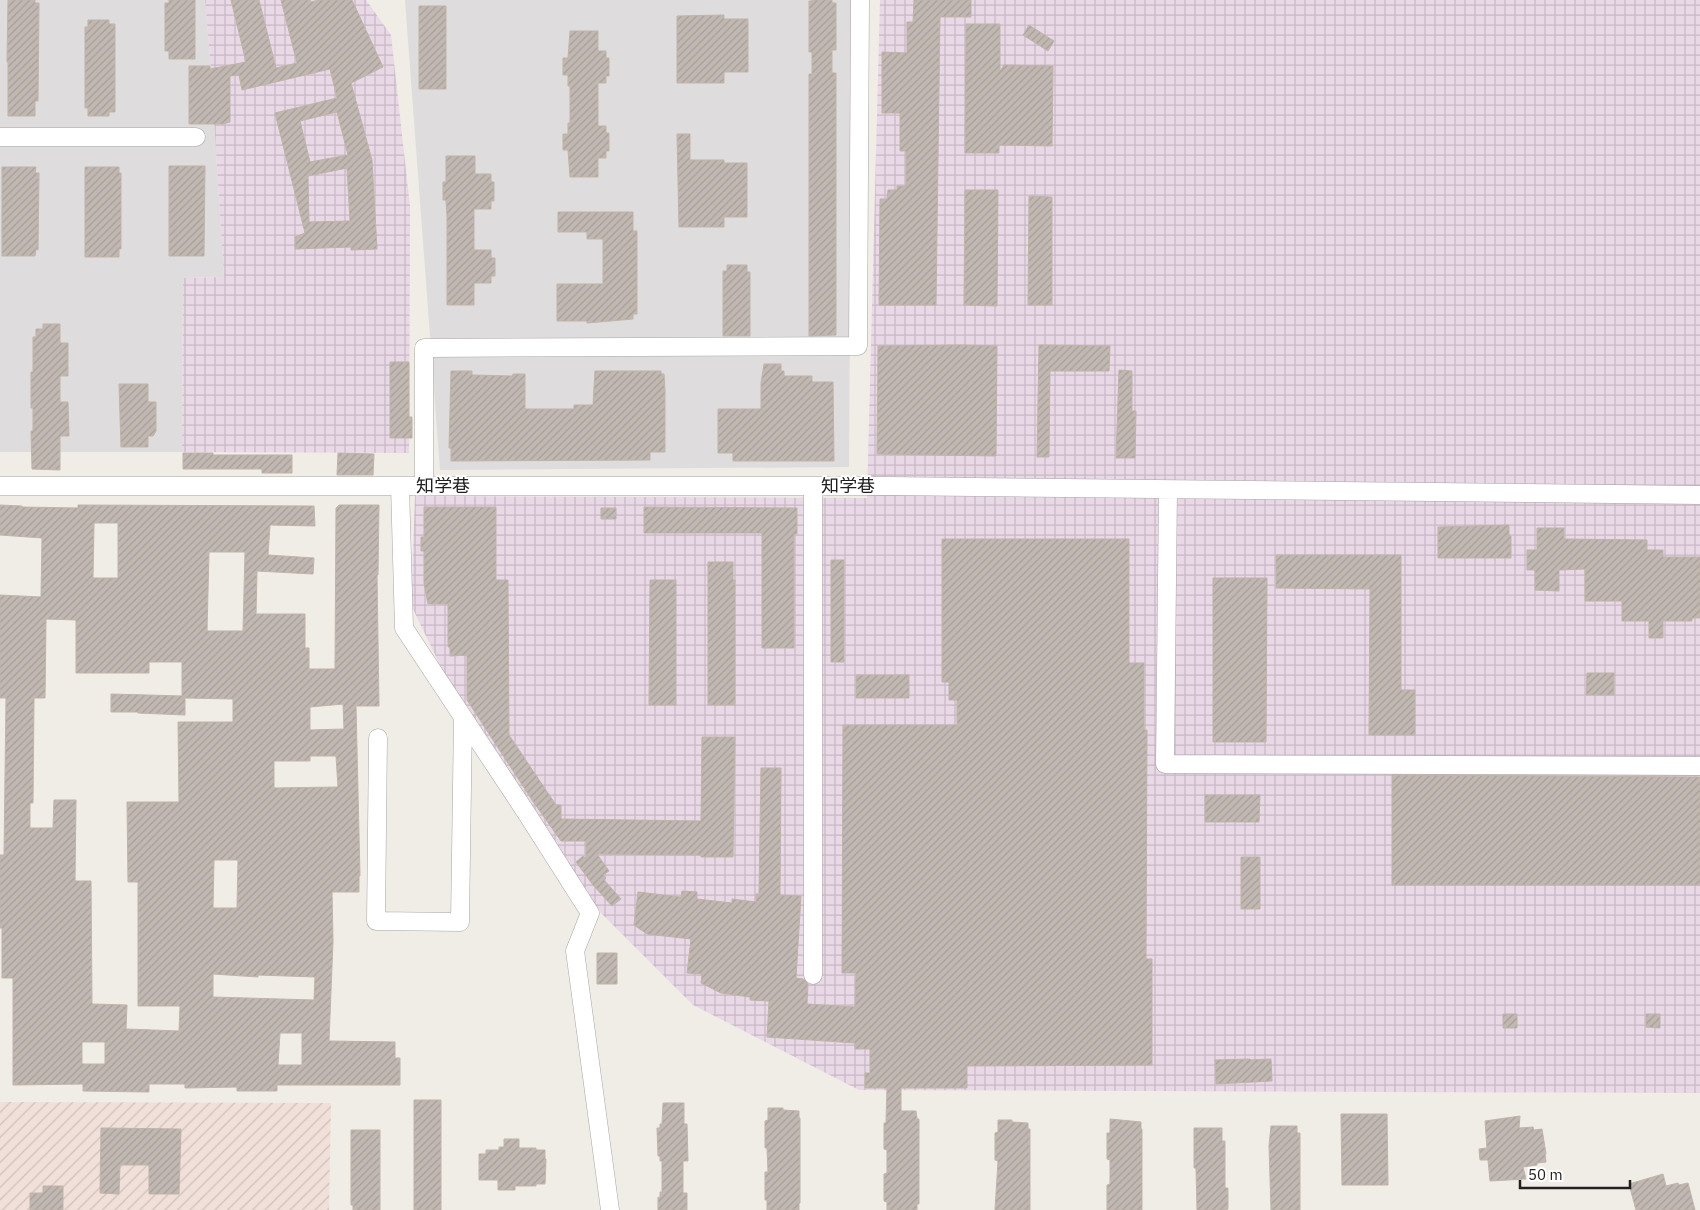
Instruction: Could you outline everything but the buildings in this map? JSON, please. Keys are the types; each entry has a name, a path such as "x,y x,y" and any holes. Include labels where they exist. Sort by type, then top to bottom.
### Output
{"street":[{"path":"424,486 424,348 858,346 860,0"},
{"path":"0,137 196,137"},
{"name":"知学巷","path":"0,486 887,486 1700,495"},
{"path":"400,486 404,628 590,913 575,951 610,1210"},
{"path":"813,975 814,486"},
{"path":"1168,490 1165,764 1700,766"},
{"path":"378,738 376,921 460,922 463,718"}],"shaded area":[{"path":"0,0 205,0 224,277 183,278 182,452 0,452"},
{"path":"205,0 366,0 391,35 410,207 409,453 182,452 183,278 224,277"},
{"path":"405,0 852,0 849,467 440,470"},
{"path":"880,0 1700,0 1700,1093 859,1090 693,1005 584,896 466,719 411,605 415,496 867,498"},
{"path":"0,1102 331,1103 329,1210 0,1210"}]}
